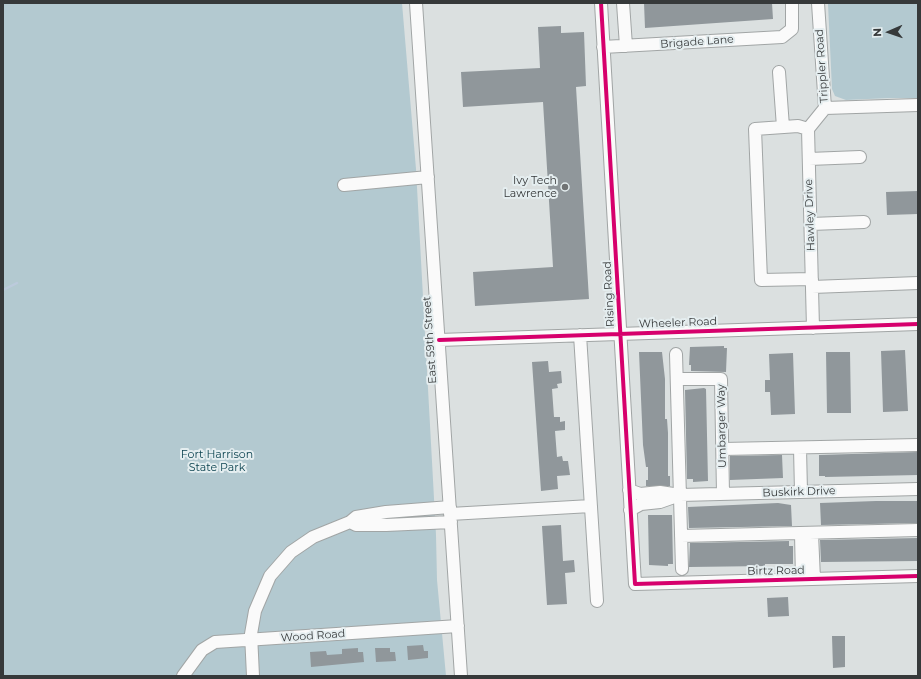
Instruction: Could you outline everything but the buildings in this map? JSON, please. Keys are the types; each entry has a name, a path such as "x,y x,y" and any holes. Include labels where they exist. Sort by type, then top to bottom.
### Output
{"street":[{"name":"East 59th Street","path":"416,3 461,676"},
{"name":"Rising Road","path":"601,3 635,584"},
{"path":"623,3 626,46"},
{"name":"Brigade Lane","path":"604,47 780,37 789,33 794,24 792,3"},
{"name":"Trippler Road","path":"818,3 825,108 918,105"},
{"path":"779,72 783,127"},
{"path":"825,108 808,128 798,126 755,129 761,280 812,283 918,283"},
{"name":"Hawley Drive","path":"808,128 813,328"},
{"path":"809,159 860,157"},
{"path":"344,184 428,177"},
{"path":"811,224 864,222"},
{"name":"Wheeler Road","path":"439,340 918,324"},
{"path":"580,336 597,601"},
{"path":"676,354 682,570"},
{"name":"Umbarger Way","path":"677,379 721,379 723,494"},
{"path":"723,449 918,445"},
{"path":"800,448 801,492"},
{"name":"Buskirk Drive","path":"629,490 640,494 660,492 680,495 918,489"},
{"name":"Buskirk Drive","path":"630,510 641,504 660,502 680,495"},
{"path":"253,676 251,640 253,620 260,595 278,565 291,552 313,537 350,522 356,525 386,525 450,514 591,506"},
{"path":"681,536 918,530"},
{"path":"807,534 808,579"},
{"name":"Birtz Road","path":"635,584 918,576"},
{"name":"Wood Road","path":"183,676 202,650 215,642 458,626"}],"green space":[{"name":"Fort Harrison State Park","path":"3,3 402,3 416,169 436,535 437,580 446,676 3,676"},
{"path":"918,3 918,98 846,100 835,96 832,89 828,4"}],"waterway":[{"path":"3,290 17,283"}],"cycle path":[{"path":"601,3 635,584 918,576"},
{"path":"439,340 918,324"}],"place":[{"name":"Ivy Tech Lawrence","path":"565,187"}]}
